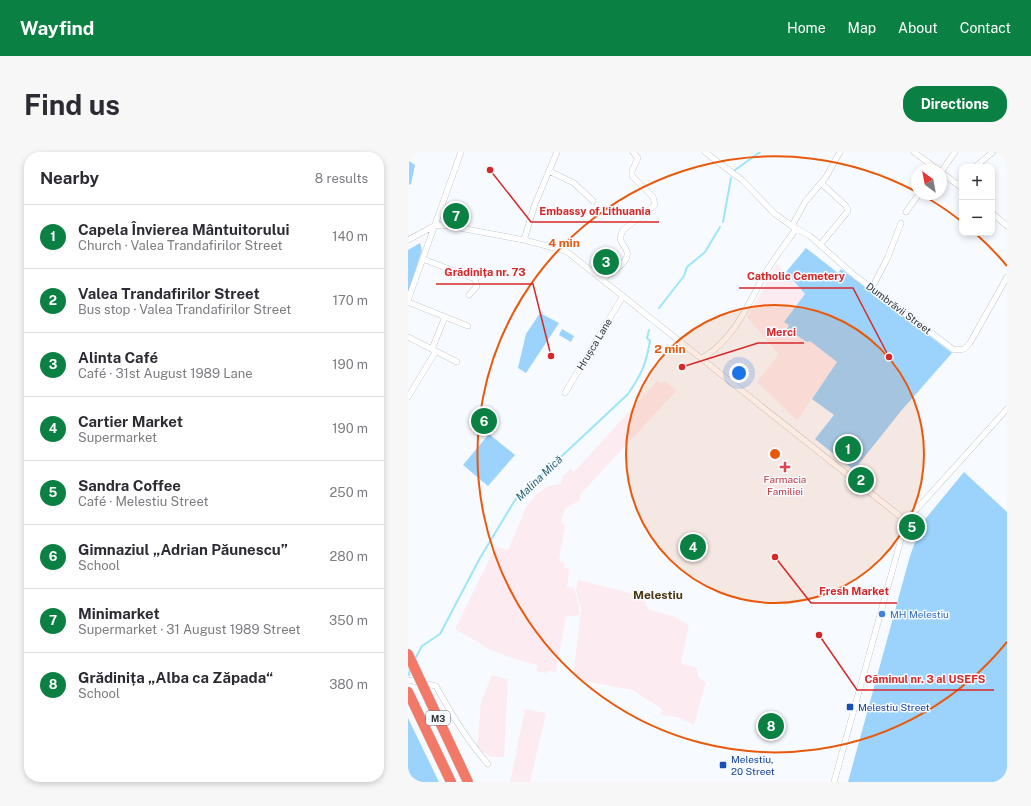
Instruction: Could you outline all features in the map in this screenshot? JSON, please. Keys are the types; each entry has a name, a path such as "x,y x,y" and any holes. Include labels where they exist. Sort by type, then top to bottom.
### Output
{"highway":[{"name":"M3","path":"408,654 468,782"},
{"name":"M3","path":"408,692 451,782"}],"street":[{"path":"462,152 408,301 468,326"},
{"path":"524,240 535,204 557,152"},
{"path":"602,279 618,269 627,256 620,238 623,230 655,205 655,201 649,192 633,178 632,170 638,158 633,152"},
{"name":"Dumbrăvii Street","path":"705,152 750,187 768,208 794,228 810,236 838,262 951,348 961,350 970,343 1007,277"},
{"path":"702,358 716,348 727,336 742,314 794,228 805,202 821,183 840,152"},
{"path":"914,152 930,164"},
{"path":"945,164 955,152"},
{"path":"979,164 993,152"},
{"path":"549,171 574,183 593,201"},
{"path":"947,176 959,184"},
{"path":"820,245 848,211 846,206 821,183"},
{"path":"906,212 915,200"},
{"path":"995,216 1007,226"},
{"path":"872,288 886,262 901,223"},
{"path":"408,240 434,226 449,225 524,240 566,251 906,521"},
{"path":"423,259 475,279 477,286 469,295"},
{"name":"Hrușca Lane","path":"564,393 623,296"},
{"path":"408,397 434,350 445,317"},
{"path":"408,337 457,362"},
{"path":"834,782 906,521 1007,409"},
{"path":"408,680 436,686 449,712 472,745 488,764"}],"shaded area":[{"path":"409,161 415,165 411,184 409,185"},
{"path":"420,243 422,250 408,293 408,250"},
{"path":"806,248 838,273 841,269 952,353 901,411 854,470 815,439 834,415 812,399 837,362 810,341 807,342 787,329 789,325 784,322 805,294 786,272"},
{"path":"777,264 805,294 787,328 809,340 837,362 797,420 757,382 779,354 747,317"},
{"path":"540,313 559,323 526,373 518,368 526,334"},
{"path":"562,329 574,336 571,342 559,335"},
{"path":"657,381 661,384 665,381 676,391 580,495 580,500 565,509 561,521 565,526 559,561 565,563 564,568 570,569 567,586 574,588 579,606 579,615 566,617 556,672 550,671 545,673 536,671 538,665 517,660 491,650 455,629 496,546 508,550 526,507 536,494 548,486 561,484 562,477 570,469 574,472"},
{"path":"489,434 515,455 488,486 463,465"},
{"path":"964,472 1007,512 1007,782 848,782 910,556 922,523"},
{"path":"578,580 647,597 645,604 650,610 673,616 689,625 681,663 697,668 698,677 705,682 694,725 677,717 660,715 662,709 632,690 573,679 581,609 576,590"},
{"path":"492,675 508,679 504,757 491,757 477,748 481,702"},
{"path":"525,709 546,713 530,782 510,782"},
{"path":"408,718 439,782 408,782"}],"waterway":[{"name":"Malina Mică","path":"735,170 760,152"},
{"name":"Malina Mică","path":"723,222 731,178"},
{"name":"Malina Mică","path":"659,308 684,276 687,267 705,252 720,227"},
{"name":"Malina Mică","path":"414,661 422,646 440,634 480,558 515,500 628,394 640,375 647,357 650,341 647,338 649,330"},
{"name":"Malina Mică","path":"409,675 410,668"}],"place":[{"name":"Embassy of Lithuania","path":"490,170"},
{"name":"Minimarket","path":"456,216"},
{"name":"Alinta Café","path":"606,262"},
{"name":"Grădinița nr. 73","path":"551,356"},
{"name":"Catholic Cemetery","path":"889,357"},
{"name":"Merci","path":"682,367"},
{"name":"Gimnaziul „Adrian Păunescu”","path":"484,421"},
{"name":"Capela Învierea Mântuitorului","path":"848,449"},
{"name":"Farmacia Familiei","path":"785,467"},
{"name":"Valea Trandafirilor Street","path":"861,480"},
{"name":"Sandra Coffee","path":"912,527"},
{"name":"Cartier Market","path":"693,547"},
{"name":"Fresh Market","path":"775,557"},
{"name":"MH Melestiu","path":"882,614"},
{"name":"Căminul nr. 3 al USEFS","path":"819,635"},
{"name":"Melestiu Street","path":"850,707"},
{"name":"Grădinița „Alba ca Zăpada“","path":"771,726"},
{"name":"Melestiu, 20 Street","path":"723,765"}],"district":[{"name":"Melestiu","path":"658,595"}]}
